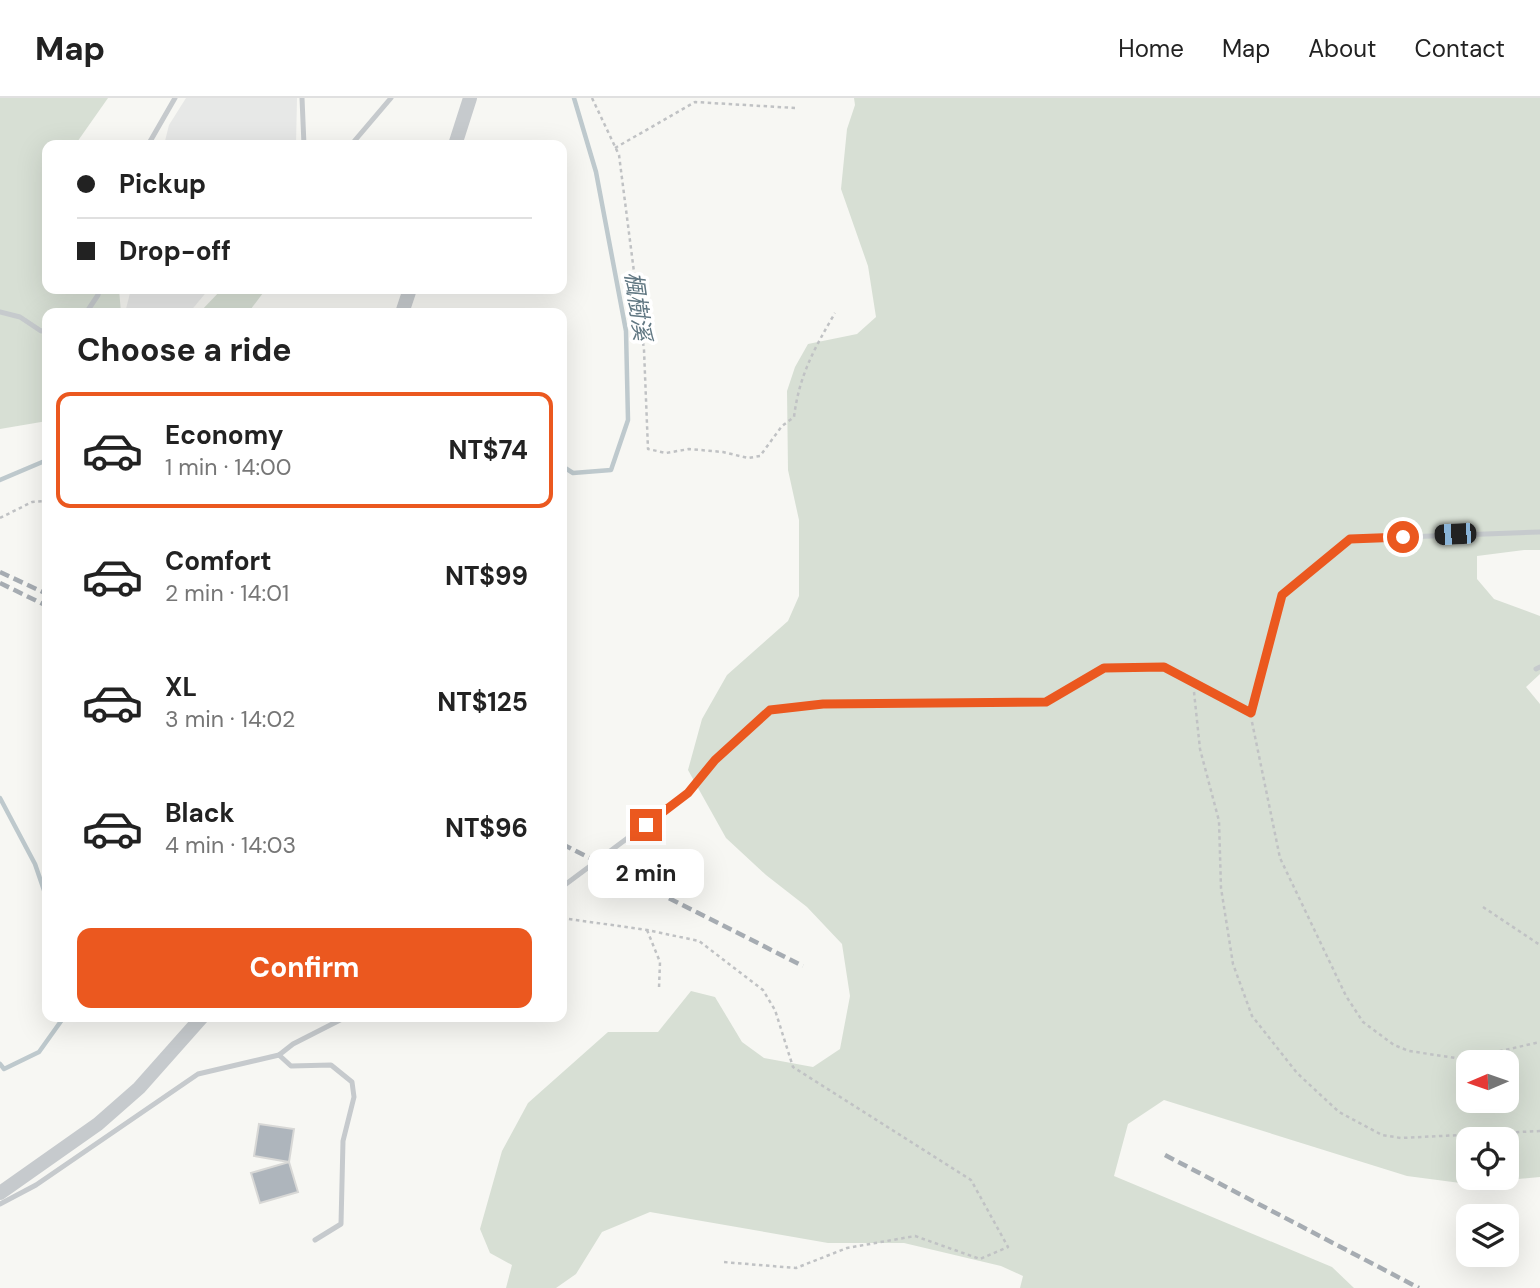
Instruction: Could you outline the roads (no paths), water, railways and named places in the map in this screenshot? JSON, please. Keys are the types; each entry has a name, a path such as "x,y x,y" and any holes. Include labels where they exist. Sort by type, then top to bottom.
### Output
{"street":[{"path":"457,140 470,98"},
{"path":"0,1193 98,1124 129,1097 197,1022"}],"lane":[{"path":"151,140 175,98"},
{"path":"302,98 304,140"},
{"path":"355,140 391,98"},
{"path":"0,313 20,317 42,331"},
{"path":"567,883 688,793 715,760 770,710 823,704 1046,702 1104,668 1164,667 1251,713 1282,595 1350,539 1540,532"},
{"path":"0,1204 36,1185 198,1074 279,1055 337,1022"},
{"path":"279,1055 291,1066 331,1065 352,1082 354,1097 343,1140 341,1224 315,1240"}],"waterway":[{"name":"楓樹溪","path":"567,469 573,473 611,470 628,420 626,331 596,172 574,98"},
{"name":"楓樹溪","path":"0,480 42,462"},
{"name":"楓樹溪","path":"0,798 35,864 42,884"},
{"name":"楓樹溪","path":"0,1064 4,1069 39,1052 60,1022"}],"railway":[{"path":"0,572 42,592"},
{"path":"0,583 42,604"},
{"path":"567,847 803,966"},
{"path":"1165,1155 1419,1288"}]}
